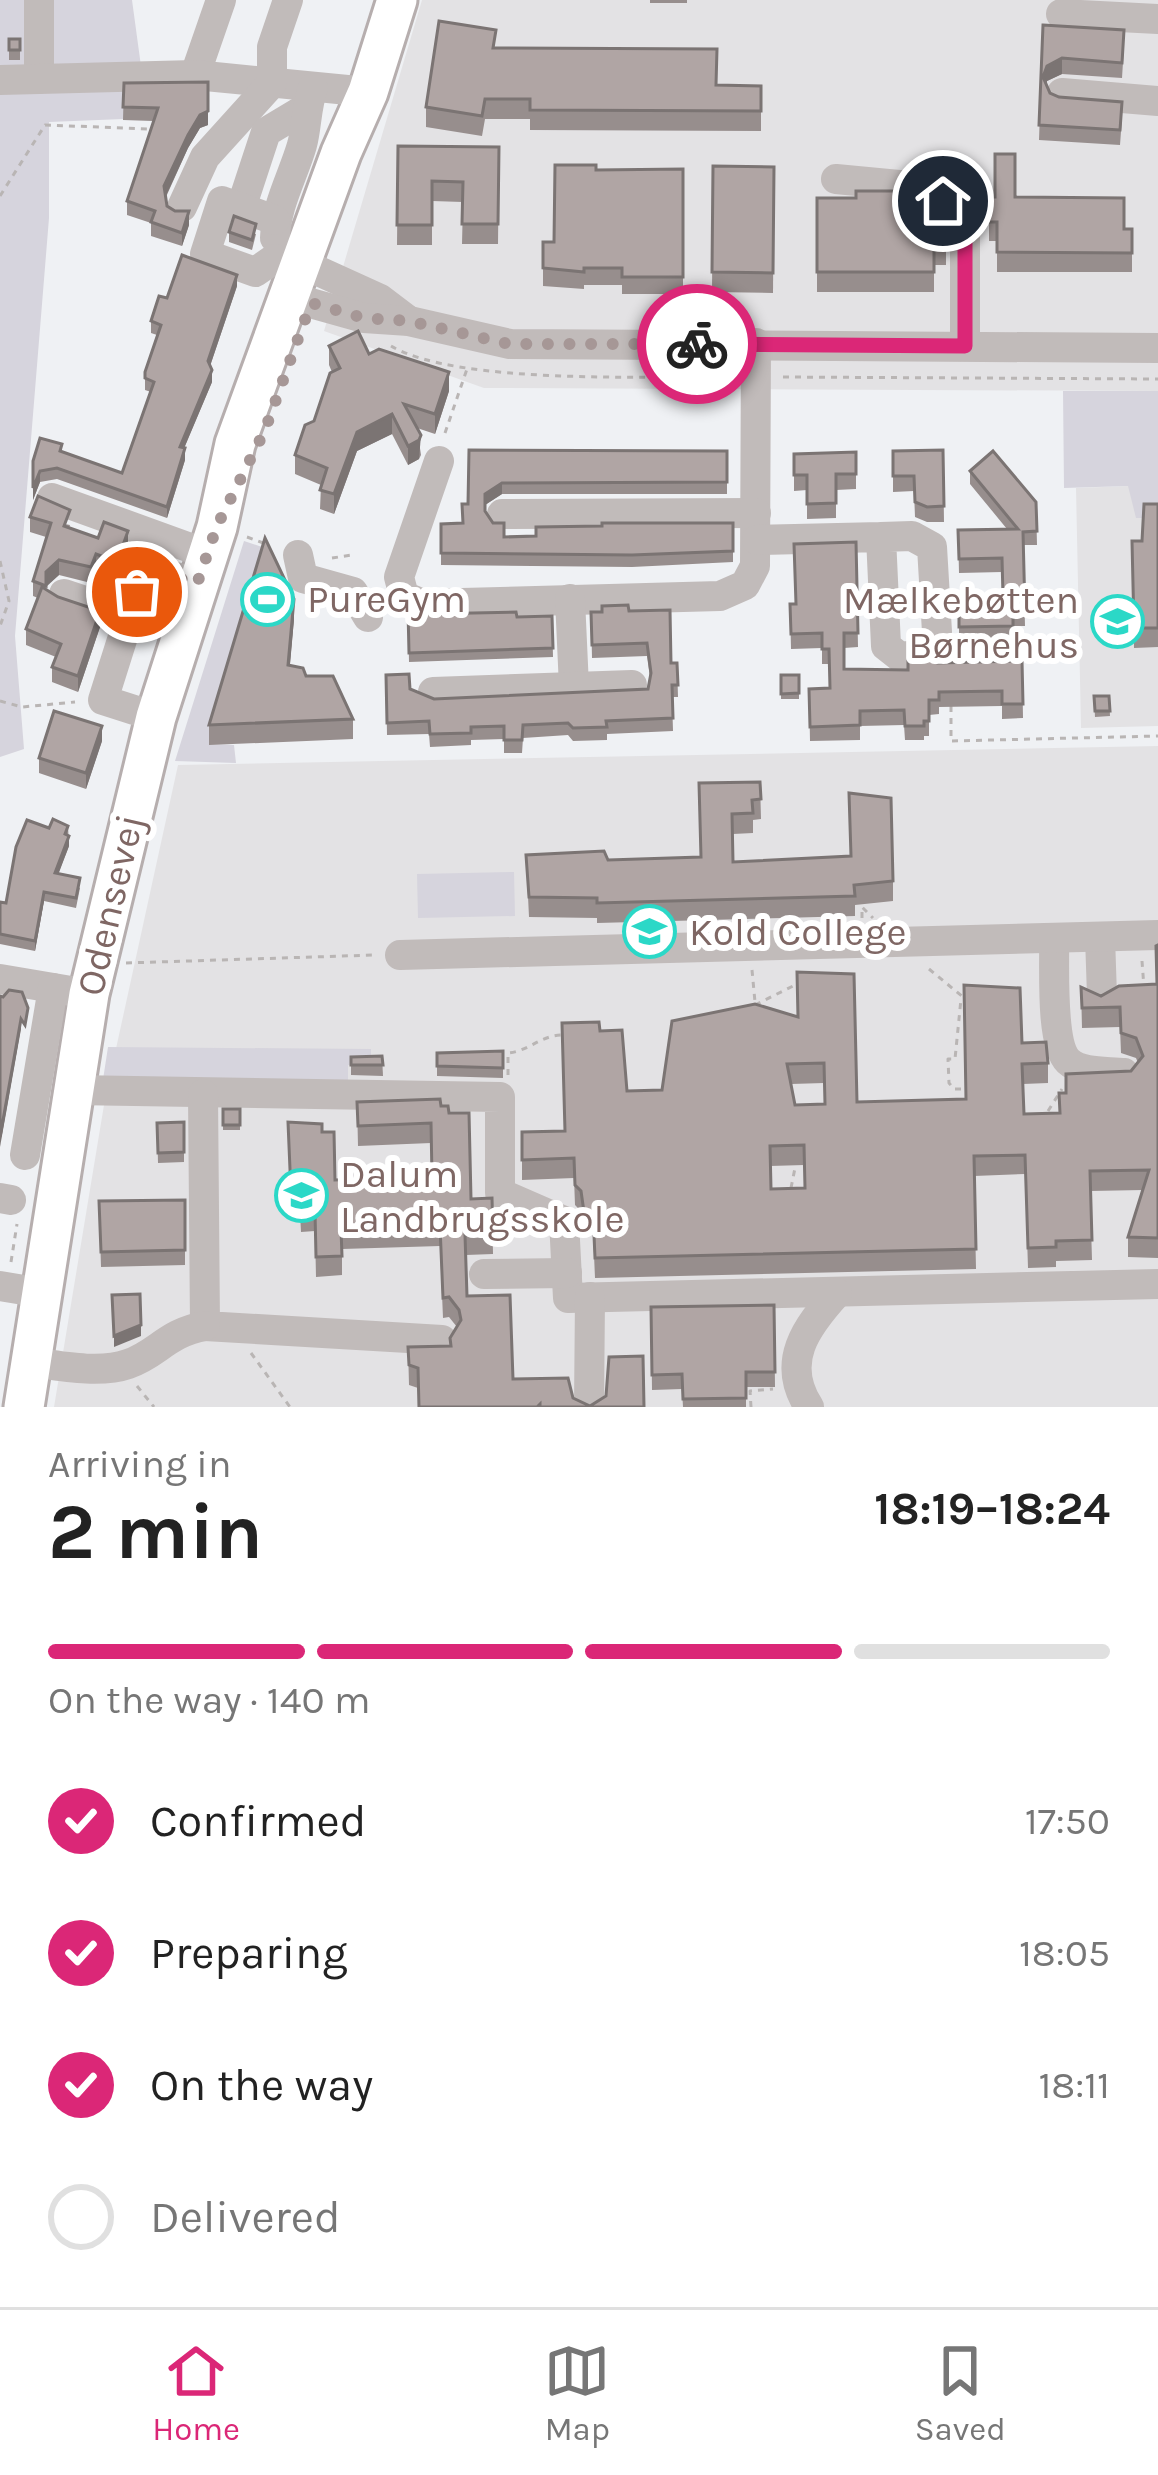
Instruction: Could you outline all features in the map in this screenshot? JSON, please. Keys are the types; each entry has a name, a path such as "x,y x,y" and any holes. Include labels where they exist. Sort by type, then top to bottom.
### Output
{"main road":[{"name":"Odensevej","path":"24,1407 31,1362 16,1288 73,1090 79,982 207,555 265,430 299,279 397,0"}],"street":[{"path":"39,0 39,79"},
{"path":"195,75 221,0"},
{"path":"182,207 205,157 272,83 272,46 289,0"},
{"path":"1061,14 1158,19"},
{"path":"0,80 195,75 272,83 310,98 368,92"},
{"path":"1062,93 1158,101"},
{"path":"241,208 266,132 310,98"},
{"path":"299,279 275,220 303,141 310,98"},
{"path":"836,179 920,187 965,216 965,346"},
{"path":"275,220 222,201 205,254 255,272 299,279 364,318 409,321 509,344 1158,348"},
{"path":"404,596 423,604 720,596 745,585 755,566 757,527 756,343"},
{"path":"404,596 399,577 439,461"},
{"path":"52,498 207,555"},
{"path":"502,514 881,537"},
{"path":"156,717 103,700 145,567 207,555"},
{"path":"298,555 303,578 353,592 372,624 404,596"},
{"path":"64,594 130,616"},
{"path":"570,599 574,687"},
{"path":"433,692 632,685"},
{"path":"400,955 1149,935"},
{"path":"1100,937 1102,997"},
{"path":"1054,938 1058,1040 1066,1059 1082,1070 1124,1073"},
{"path":"0,979 79,982 25,1155"},
{"path":"73,1090 500,1097 500,1192 564,1221 568,1298 1158,1284"},
{"path":"203,1094 206,1326"},
{"path":"484,1274 567,1273"},
{"path":"804,1396 795,1366 801,1339 837,1293"},
{"path":"589,1407 590,1298"},
{"path":"31,1362 74,1367 129,1364 180,1330 206,1326 442,1340"}],"path":[{"path":"0,196 45,125 169,130"},
{"path":"439,461 468,367"},
{"path":"0,561 9,601 0,626"},
{"path":"0,701 22,706 103,700"},
{"path":"950,700 951,741 1158,736"},
{"path":"862,943 862,908 961,997 956,1059 948,1059 949,1083 961,1088"},
{"path":"1144,989 1149,935"},
{"path":"747,946 758,1020"},
{"path":"79,982 400,955"},
{"path":"754,1004 798,984"},
{"path":"500,1097 508,1085 508,1053 523,1052 546,1036 564,1035"},
{"path":"1047,1112 1063,1088 1066,1059"},
{"path":"791,1186 795,1168"},
{"path":"5,1199 20,1202 16,1288"},
{"path":"251,1353 290,1407"},
{"path":"751,1407 751,1391 804,1396"}],"shaded area":[{"path":"0,0 132,0 148,118 49,122 49,218 15,636 24,749 0,757"},
{"path":"422,0 1158,0 1158,391 484,388 324,331"},
{"path":"1063,391 1158,391 1158,518 1136,518 1128,486 1064,488"},
{"name":"Mælkebøtten Børnehus","path":"1129,486 1158,518 1158,726 1081,728 1076,488"},
{"path":"244,541 268,549 209,744 234,745 236,763 175,761"},
{"name":"Kold College","path":"1158,746 1158,1407 54,1407 105,1099 178,765"},
{"path":"514,872 515,916 418,918 417,874"},
{"path":"108,1047 371,1049 371,1064 348,1065 348,1086 102,1086"}],"building":[{"path":"439,21 496,30 493,48 717,49 716,85 761,86 761,111 530,110 530,99 485,99 482,116 426,107"},
{"path":"1043,25 1124,30 1122,63 1062,58 1047,66 1043,77 1050,93 1059,97 1122,102 1120,130 1039,125"},
{"path":"9,39 20,39 20,50 9,50"},
{"path":"208,82 208,111 188,135 164,186 167,206 189,211 182,233 151,222 155,211 127,201 158,108 123,107 124,83"},
{"path":"398,146 499,147 498,224 462,224 463,182 432,181 432,225 397,225"},
{"path":"995,154 1015,154 1015,197 1124,198 1124,229 1132,229 1132,253 997,252 997,222 989,222 989,197 995,197"},
{"path":"555,165 596,165 596,170 683,169 683,277 622,277 622,268 584,268 584,272 543,268 543,242 554,242"},
{"path":"713,166 774,167 773,273 712,272"},
{"path":"856,191 895,191 895,199 946,207 946,245 934,245 934,272 817,272 817,198 856,198"},
{"path":"234,216 256,224 252,240 229,232"},
{"path":"182,255 237,275 208,361 212,370 180,447 185,448 167,507 57,468 40,471 33,488 33,461 40,438 62,444 60,451 122,473 154,382 145,378 145,372 161,325 151,321 159,296 167,298"},
{"path":"358,331 369,354 379,349 449,372 435,414 404,404 421,435 419,440 408,446 392,414 357,432 334,494 320,490 327,468 295,455 305,425 314,421 330,373 340,368 329,346"},
{"path":"469,450 727,451 727,482 502,483 485,494 485,511 493,523 504,523 504,537 536,536 536,527 733,523 733,551 441,553 441,524 463,523"},
{"path":"943,450 944,506 927,507 915,502 914,476 893,476 893,451"},
{"path":"993,451 1036,502 1037,531 1023,532 1025,612 1013,613 1013,626 959,627 959,597 1003,596 1002,558 959,559 958,530 1018,529 970,471"},
{"path":"856,452 856,474 836,474 836,503 807,504 807,475 794,475 794,454"},
{"path":"38,496 70,510 64,526 98,538 104,522 128,531 117,562 96,554 91,567 59,560 46,572 46,586 33,581 51,523 30,517"},
{"path":"1144,504 1158,504 1158,628 1134,628 1132,541 1142,541"},
{"path":"265,538 294,599 288,665 303,668 306,676 333,676 353,719 209,725"},
{"path":"856,542 858,633 844,633 844,669 908,670 908,661 938,658 938,663 1022,661 1023,704 1002,704 1002,691 939,692 939,700 929,700 929,721 924,726 905,726 904,710 860,711 860,725 810,727 809,689 830,688 829,649 822,649 822,633 791,634 790,604 796,604 794,544"},
{"path":"42,587 100,611 78,676 52,667 61,644 26,629"},
{"path":"628,605 629,611 670,610 671,663 677,663 678,685 672,685 673,718 606,721 607,727 523,725 522,740 504,740 504,726 430,734 429,721 387,723 386,675 409,674 410,689 434,699 648,689 647,643 592,645 591,612 602,612 602,606"},
{"path":"408,610 552,616 553,648 409,653"},
{"path":"781,675 799,675 799,693 781,694"},
{"path":"1094,696 1109,696 1110,711 1095,711"},
{"path":"54,711 102,726 86,773 39,758"},
{"path":"760,782 761,799 752,800 753,813 732,814 733,862 851,856 849,793 891,798 893,881 854,885 855,896 597,903 597,898 529,897 526,855 604,851 608,860 701,857 699,783"},
{"path":"53,819 68,826 65,834 69,836 55,873 80,878 76,898 44,892 35,941 0,934 0,902 6,903 16,847 27,820 49,828"},
{"name":"Kold College","path":"1158,945 1158,1238 1128,1237 1149,1170 1090,1171 1092,1240 1028,1248 1025,1155 974,1156 976,1249 595,1258 593,1212 584,1212 581,1191 575,1185 574,1158 522,1160 522,1132 565,1131 562,1023 599,1022 600,1031 622,1030 627,1091 662,1090 672,1021 755,1004 798,1017 797,972 854,974 857,1102 966,1099 964,985 1020,988 1022,1043 1046,1042 1048,1063 1022,1064 1024,1114 1060,1113 1059,1093 1066,1093 1066,1074 1131,1071 1143,1056 1136,1038 1121,1033 1120,1007 1082,1008 1081,987 1101,996 1119,986 1157,984","holes":["824,1063 825,1104 795,1105 787,1064","804,1145 805,1188 771,1189 770,1146"]},
{"path":"9,990 22,992 28,1008 25,1025 21,1019 0,1137 0,996"},
{"path":"503,1051 503,1068 437,1066 437,1053"},
{"path":"382,1056 383,1065 351,1065 351,1057"},
{"path":"440,1099 449,1113 469,1113 471,1199 492,1198 493,1234 465,1235 467,1296 510,1295 513,1379 568,1378 573,1398 590,1406 606,1396 609,1357 643,1356 644,1407 419,1407 418,1368 409,1365 408,1347 451,1346 450,1338 461,1320 449,1297 443,1298 440,1226 341,1229 342,1256 316,1257 315,1212 301,1212 300,1193 291,1193 288,1122 322,1124 322,1132 334,1132 335,1180 432,1177 431,1123 358,1126 357,1102"},
{"path":"223,1109 240,1109 240,1125 223,1125"},
{"path":"184,1122 184,1152 158,1153 157,1123"},
{"path":"185,1200 185,1250 101,1252 99,1201"},
{"path":"140,1294 141,1325 114,1336 112,1295"},
{"path":"774,1305 775,1372 746,1372 746,1398 683,1399 682,1374 652,1375 651,1307"}],"way so far":[{"path":"137,592 145,567 197,584 217,526 265,430 311,303 364,318 409,321 509,344 697,344"}],"place":[{"name":"PureGym","path":"268,599"},
{"name":"Mælkebøtten Børnehus","path":"1118,622"},
{"name":"Kold College","path":"650,932"},
{"name":"Dalum Landbrugsskole","path":"301,1196"}],"route":[{"path":"697,344 965,346 965,216 943,201"}]}
